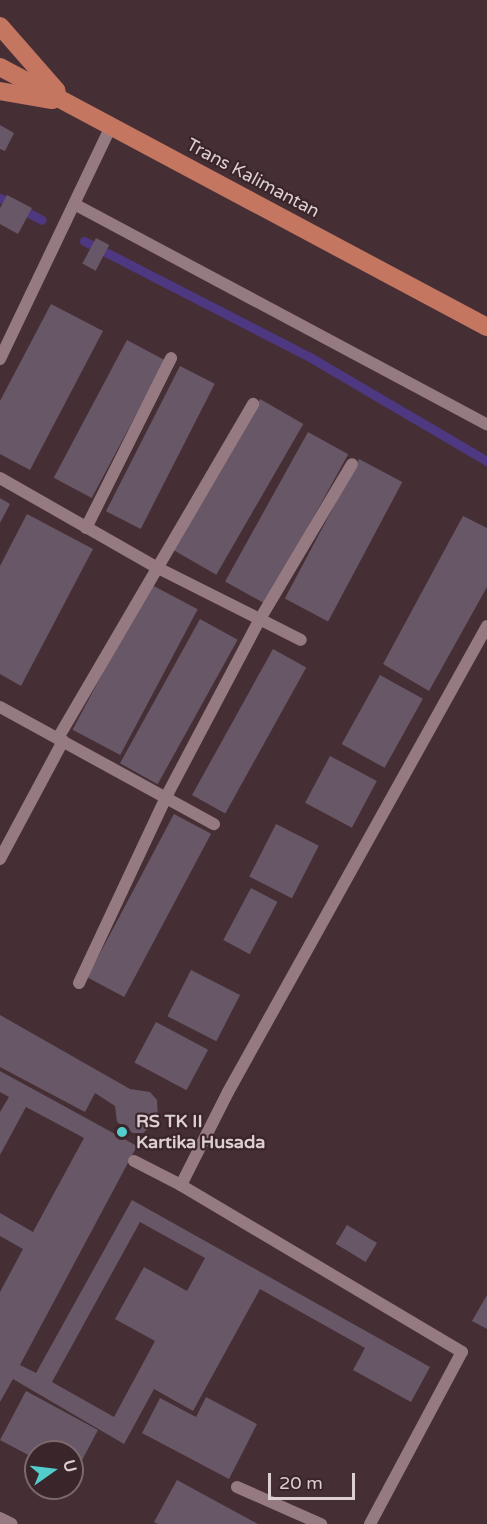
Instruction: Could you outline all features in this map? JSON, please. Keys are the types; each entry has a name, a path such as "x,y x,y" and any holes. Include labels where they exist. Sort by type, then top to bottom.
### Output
{"highway":[{"path":"0,26 69,103"},
{"name":"Trans Kalimantan","path":"0,67 487,327"},
{"path":"0,91 69,103"}],"street":[{"path":"0,359 76,205 111,126"},
{"path":"76,205 487,424"},
{"path":"86,528 171,358"},
{"path":"0,859 61,739 156,567 253,404"},
{"path":"79,983 166,797 260,619 352,464"},
{"path":"0,478 156,567 301,640"},
{"path":"181,1185 228,1092 487,626"},
{"path":"0,707 214,824"},
{"path":"134,1161 181,1185 462,1352 370,1524"},
{"path":"237,1487 321,1524"},
{"path":"0,1518 12,1524"}],"building":[{"path":"0,125 14,133 5,151 0,149"},
{"path":"7,195 32,208 18,234 0,224 0,208"},
{"path":"96,238 109,245 96,271 82,264"},
{"path":"51,304 103,331 30,470 0,454 0,401"},
{"path":"127,340 165,360 92,498 54,478"},
{"path":"180,366 215,384 141,529 106,511"},
{"path":"260,399 303,424 216,575 173,550"},
{"path":"308,432 348,454 265,604 225,582"},
{"path":"359,459 402,482 328,622 285,599"},
{"path":"0,498 10,504 0,523"},
{"path":"27,514 93,549 21,686 0,674 0,566"},
{"path":"463,516 487,528 487,587 429,691 383,664"},
{"path":"150,584 198,609 120,755 73,730"},
{"path":"200,619 238,640 158,784 120,763"},
{"path":"273,649 306,667 225,813 192,795"},
{"path":"380,675 423,699 385,768 342,744"},
{"path":"330,756 377,781 352,828 305,803"},
{"path":"174,814 211,834 124,997 87,977"},
{"path":"276,824 319,846 292,898 249,877"},
{"path":"251,888 277,902 250,954 223,940"},
{"path":"191,970 240,995 216,1041 167,1016"},
{"path":"0,1015 130,1089 150,1092 157,1100 158,1120 143,1133 133,1133 117,1122 115,1106 95,1093 85,1112 0,1067"},
{"path":"156,1022 208,1050 186,1090 134,1063"},
{"path":"0,1071 137,1146 20,1365 36,1373 132,1200 430,1367 411,1402 353,1370 365,1348 260,1289 193,1411 154,1389 124,1444 13,1379 0,1402 0,1292 23,1249 0,1236 0,1213 33,1232 84,1138 26,1107 0,1155 0,1112 9,1097 0,1092","holes":["140,1222 205,1258 187,1291 144,1267 115,1319 155,1341 114,1417 52,1382"]},
{"path":"347,1225 377,1243 366,1262 336,1244"},
{"path":"487,1295 487,1329 472,1321"},
{"path":"26,1391 98,1430 84,1456 84,1440 24,1440 24,1453 0,1440"},
{"path":"206,1397 257,1424 229,1479 142,1433 160,1398 196,1417"},
{"path":"177,1480 258,1524 158,1524 154,1522"}],"waterway":[{"path":"0,198 42,220"},
{"path":"84,241 308,356 487,461"}],"place":[{"name":"RS TK II Kartika Husada","path":"122,1132"}]}
